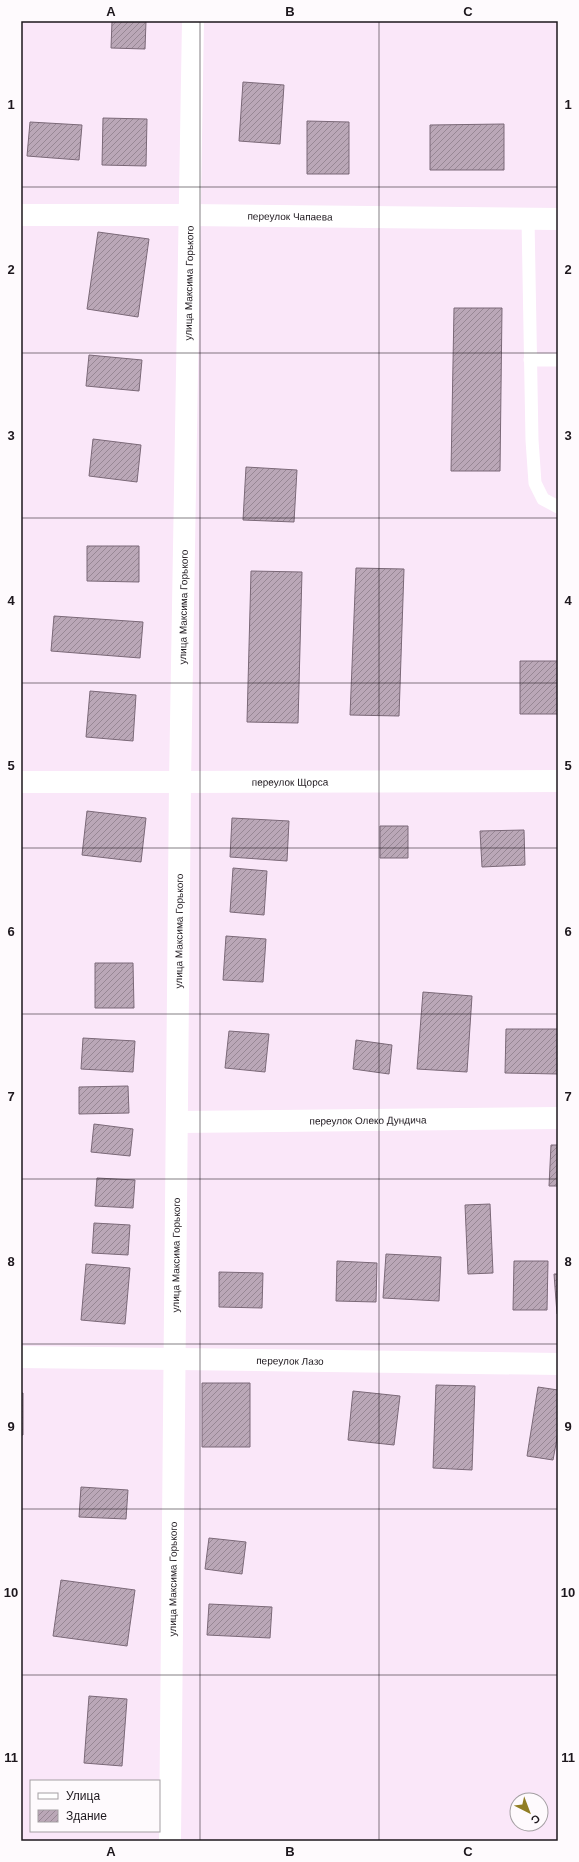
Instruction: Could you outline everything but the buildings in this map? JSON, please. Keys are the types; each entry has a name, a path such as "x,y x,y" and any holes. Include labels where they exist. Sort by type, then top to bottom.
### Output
{"main road":[{"name":"улица Максима Горького","path":"170,1841 176,1358 180,782 193,21"},
{"name":"переулок Чапаева","path":"21,215 190,215 558,219"},
{"name":"переулок Щорса","path":"21,782 558,781"},
{"name":"переулок Олеко Дундича","path":"178,1122 558,1118"},
{"name":"переулок Лазо","path":"21,1357 558,1364"}],"lane":[{"path":"528,219 532,440 535,483 543,498 558,507"},
{"path":"530,360 558,360"}]}
